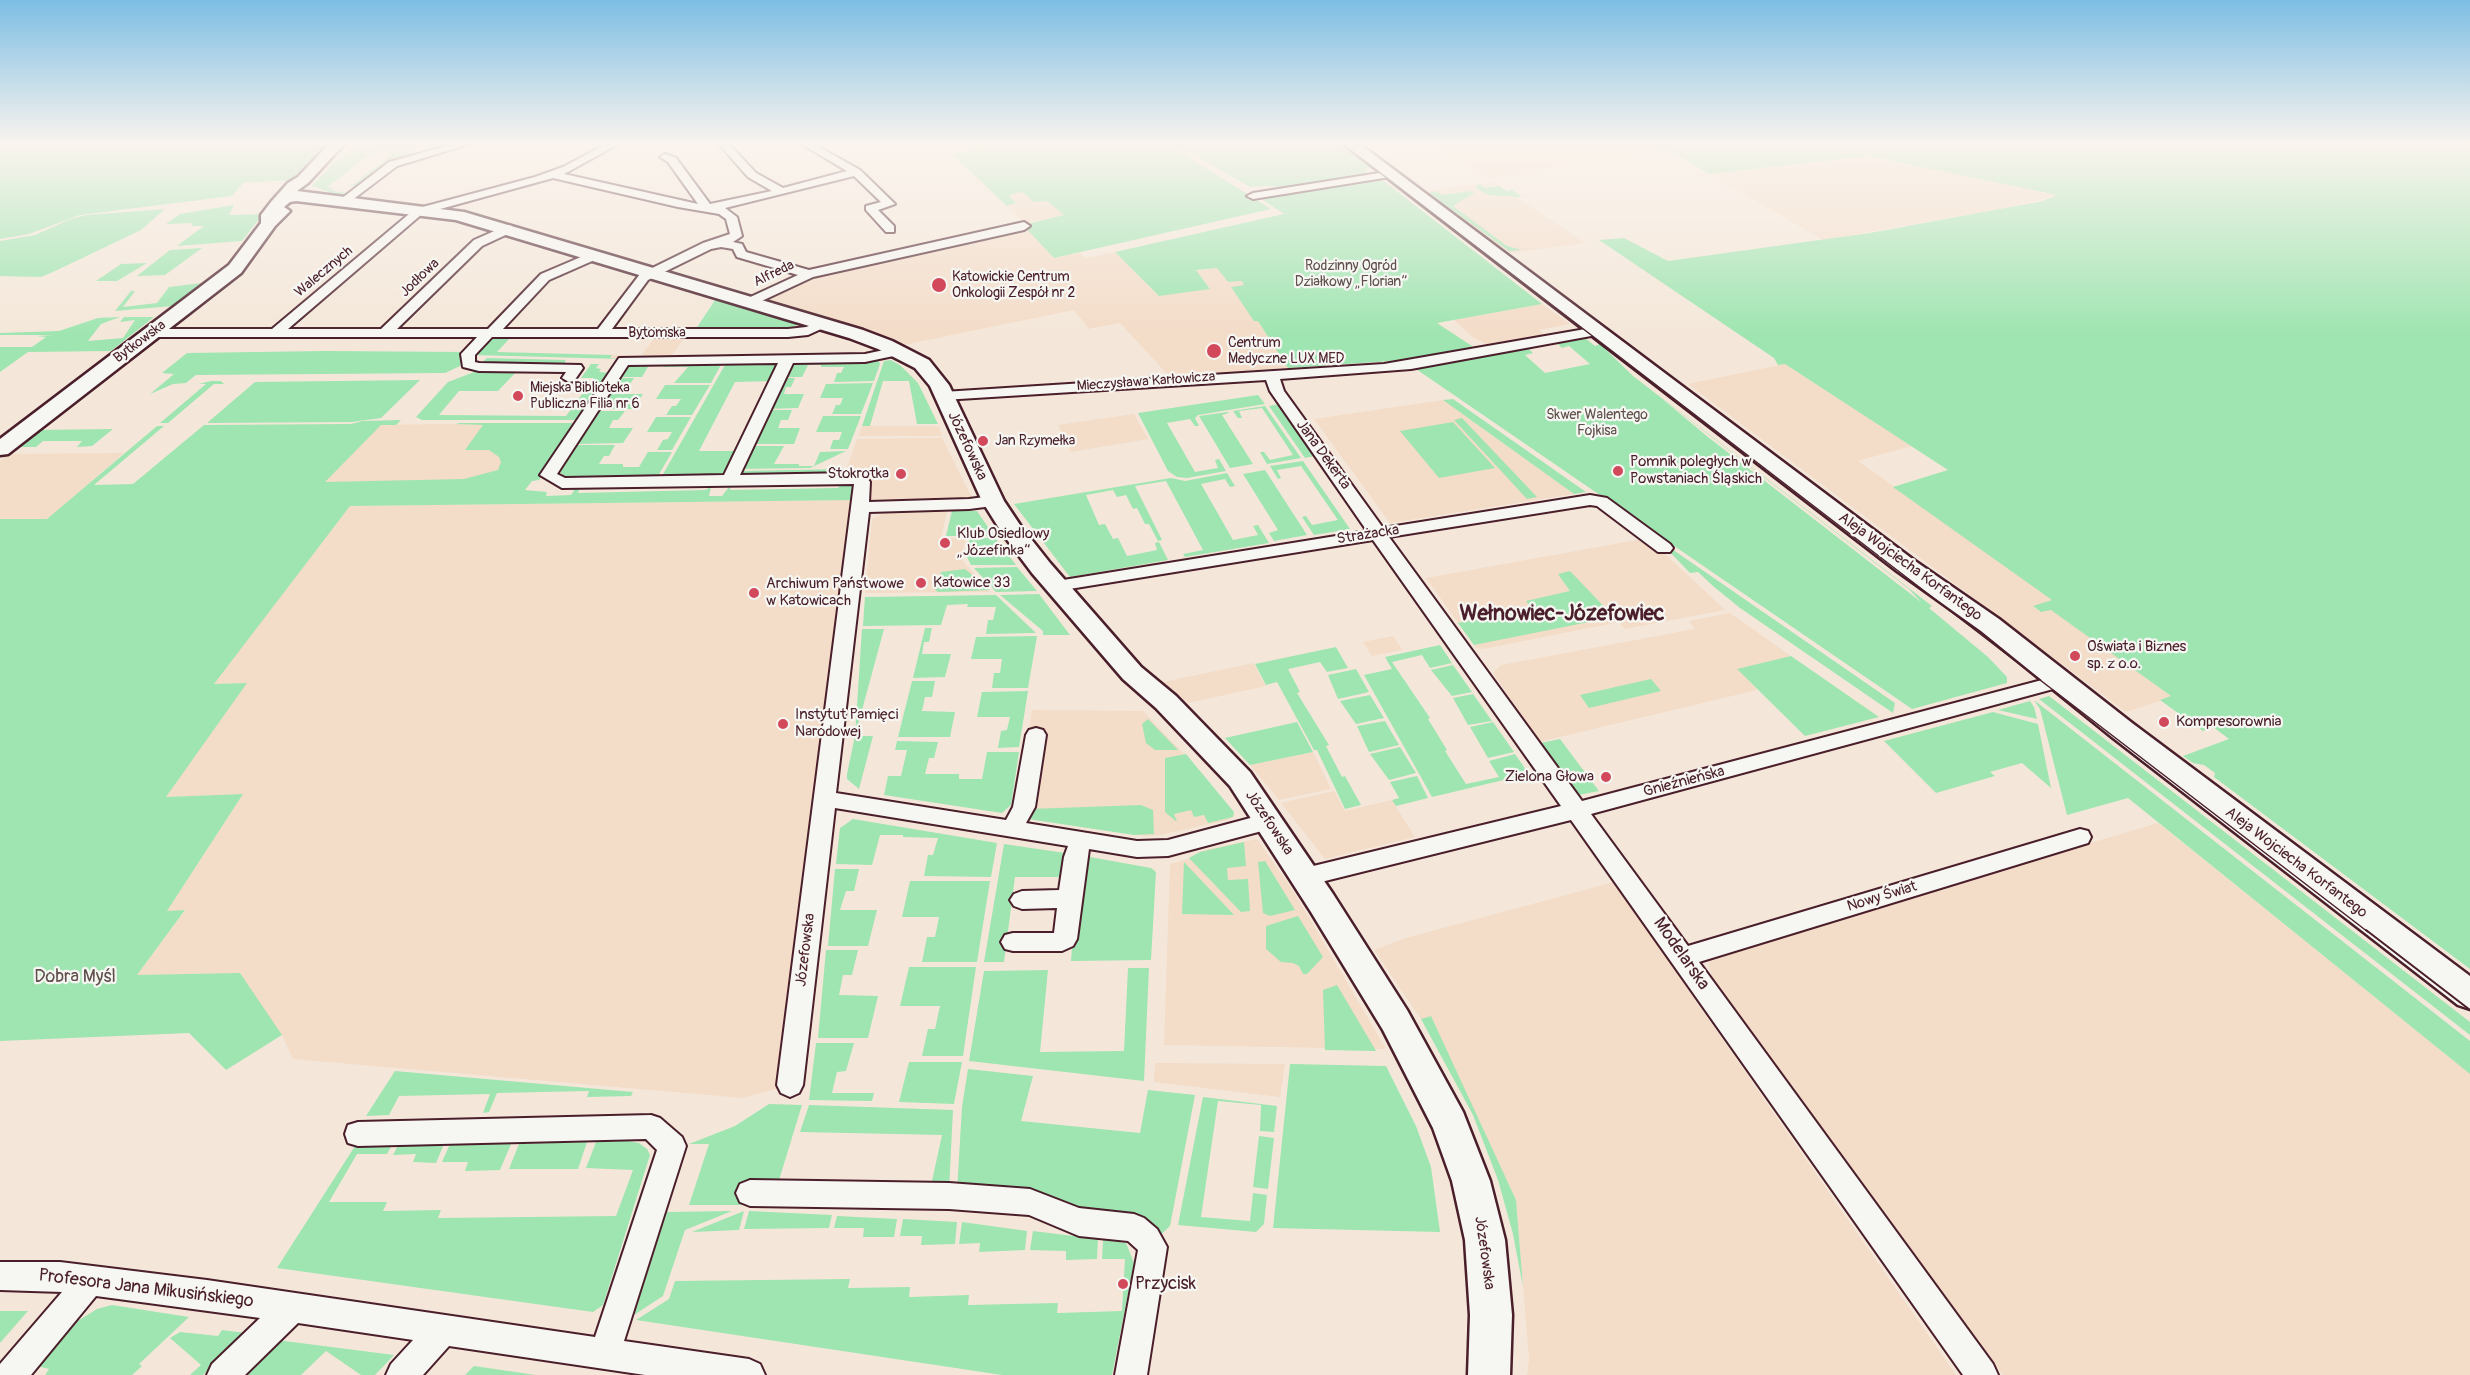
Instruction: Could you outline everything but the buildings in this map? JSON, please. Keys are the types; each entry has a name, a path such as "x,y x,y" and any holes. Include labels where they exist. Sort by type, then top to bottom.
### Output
{"street":[{"name":"Bytkowska","path":"0,449 240,265 269,223 288,206"},
{"name":"Józefowska","path":"379,206 458,215 825,324 898,351 922,364 935,378 993,501 1010,528 1132,673 1166,702 1240,779 1395,1020 1450,1124 1471,1181 1485,1240 1491,1315 1489,1375"},
{"path":"421,211 438,206"},
{"path":"602,333 644,277 707,246 736,236 731,217 722,212 694,206"},
{"path":"707,208 716,206"},
{"path":"879,206 870,208 890,229"},
{"name":"Aleja Wojciecha Korfantego","path":"1434,206 1906,566 1982,619 2122,730 2470,995"},
{"name":"Walecznych","path":"275,333 421,211"},
{"name":"Alfreda","path":"751,302 809,274 1024,226"},
{"name":"Jodłowa","path":"384,333 478,243 508,230"},
{"name":"Alfreda","path":"721,243 738,247 741,254 809,274"},
{"path":"568,378 576,368 471,366 467,362 467,356 545,278 595,255"},
{"name":"Bytomska","path":"152,333 788,333 808,331 825,324"},
{"name":"Mieczysława Karłowicza","path":"944,396 1411,365 1597,331"},
{"name":"Józefowska","path":"790,1085 861,507 862,482 853,478 562,483 548,476 624,361 872,357 898,351"},
{"path":"730,480 787,360"},
{"name":"Jana Dekerta","path":"1271,374 1277,391 1379,533"},
{"name":"Strażacka","path":"1057,586 1596,500 1601,501 1664,548"},
{"path":"861,507 969,504 993,501"},
{"name":"Modelarska","path":"1379,533 1982,1375"},
{"name":"Gnieźnieńska","path":"1305,877 1578,810 2061,681"},
{"path":"1012,829 1024,807 1036,735"},
{"path":"824,799 1137,849 1168,848 1269,821"},
{"name":"Nowy Świat","path":"1683,957 2080,837"},
{"path":"1013,942 1062,942 1065,939 1075,857 1081,840"},
{"path":"1022,900 1070,899"},
{"path":"358,1134 651,1127 672,1146 605,1352"},
{"path":"750,1193 949,1196 1030,1202 1079,1222 1134,1228 1153,1247 1131,1375"},
{"name":"Profesora Jana Mikusińskiego","path":"0,1276 60,1277 292,1307 749,1375"},
{"path":"11,1375 90,1281"},
{"path":"223,1375 292,1307"},
{"path":"402,1375 443,1330"}],"shaded area":[{"path":"1007,206 1054,206 1065,215 1024,223"},
{"path":"1442,206 1529,206 1585,243 1510,253"},
{"path":"1765,206 2013,206 2005,208 1823,240"},
{"path":"1027,228 1054,258 1081,253 1086,258 1115,252 1159,296 1210,288 1195,271 1218,268 1245,285 1231,288 1258,321 1288,368 1170,377 1120,323 1089,329 1074,310 903,345 842,322 767,300 813,276"},
{"path":"1542,304 1570,324 1539,330 1544,335 1487,344 1474,338 1454,320"},
{"path":"655,337 685,337 669,359 609,358 612,355 641,356"},
{"path":"1785,364 1911,446 1858,461 2053,600 2033,607 2041,612 2051,609 2172,697 2126,712 1688,384"},
{"path":"1443,400 1574,494 1390,523 1314,419"},
{"path":"1134,414 1148,439 1071,452 1058,425"},
{"path":"453,424 545,426 502,487 194,492 263,426"},
{"path":"862,426 939,426 942,436 858,436"},
{"path":"942,438 973,500 864,502 844,476 857,439"},
{"path":"124,453 47,519 0,519 0,461 8,454"},
{"path":"857,500 783,1087 743,1098 293,1059 282,1035 137,975 185,911 167,911 243,794 166,797 246,683 213,684 350,506"},
{"path":"947,512 941,538 966,538 963,561 990,592 865,593 872,519 884,513"},
{"path":"1648,538 1725,610 1625,629 1619,622 1483,649 1476,648 1426,578"},
{"path":"1730,613 1791,656 1738,669 1757,690 1539,742 1493,673 1501,665 1695,629 1689,621"},
{"path":"1393,636 1403,650 1372,656 1363,642"},
{"path":"1253,663 1266,686 1188,703 1164,682"},
{"path":"1032,710 1143,711 1183,753 1235,815 1228,820 1146,836 1012,814 1017,806"},
{"path":"1313,752 1331,789 1279,800 1250,765"},
{"path":"1334,791 1345,811 1392,800 1415,837 1325,859 1281,803"},
{"path":"2158,823 2470,1074 2470,1375 2003,1375 1712,977 1709,964 1712,955"},
{"path":"1257,839 1294,892 1386,1049 1164,1045 1170,864 1188,859 1200,851"},
{"path":"1614,882 1956,1375 1527,1375 1529,1359 1516,1200 1430,1016 1421,1019 1374,950 1406,938"},
{"path":"1155,1063 1285,1064 1280,1097 1154,1082"}],"green space":[{"path":"0,206 151,206 80,215 29,234 0,239"},
{"path":"233,206 229,215 263,214 242,241 177,246 204,226 191,226 193,223 166,224 180,214"},
{"path":"1053,206 1266,206 1271,209 1054,258 1023,225 1064,215"},
{"name":"Rodzinny Ogród Działkowy „Florian”","path":"1272,206 1416,206 1542,304 1437,323 1475,348 1391,361 1288,368 1258,321 1254,321 1231,287 1244,285 1242,281 1228,282 1217,268 1196,270 1210,289 1159,296 1115,252 1284,214"},
{"path":"1447,206 1453,206 1507,246 1521,250 1509,251"},
{"path":"2015,206 2470,206 2470,969 2214,777 2215,773 2204,765 2193,763 2183,756 2229,739 2213,727 2203,731 2160,700 2171,696 2051,610 2041,612 2033,606 2052,600 1893,487 1948,470 1785,364 1778,365 1774,358 1599,240 1624,238 1668,261 1870,233"},
{"path":"165,209 141,230 41,277 0,276 0,241 35,235 71,219 87,215"},
{"path":"202,248 165,275 137,276 170,250"},
{"path":"147,263 117,281 96,281 121,264"},
{"path":"202,283 172,306 115,311 131,291 135,291 123,307 157,303 169,287"},
{"path":"695,290 799,324 791,328 696,329 715,300 691,292"},
{"path":"120,317 101,324 88,341 123,338 135,320 120,322 124,317 154,317 111,351 28,352 0,372 0,347 32,347 46,337 36,336 54,335 0,335 0,333 59,331 98,318"},
{"path":"511,337 497,352 612,355 610,358 622,359 473,355 486,339"},
{"name":"Skwer Walentego Fojkisa","path":"1585,338 1595,346 1600,344 1633,376 1932,606 1929,608 1988,657 2007,677 2007,683 1912,709 1416,369 1528,348 1533,353 1525,355 1545,373 1590,364 1569,346 1562,348 1557,343","holes":["1661,398 1909,589 1921,602"]},
{"path":"464,352 460,366 445,373 196,375 186,383 173,384 150,394 174,374 162,373 187,353"},
{"path":"487,358 566,360 563,365 480,364"},
{"path":"878,359 880,364 874,381 834,382 837,373 841,373 844,367 821,367 821,365 808,365 802,377 781,377 787,363"},
{"path":"891,360 901,366 918,383 938,424 917,424 909,381 883,381 870,426 862,426 884,361"},
{"path":"722,363 711,383 674,383 688,367 663,367 664,365 649,365 642,377 622,377 629,366 634,364"},
{"path":"726,363 783,363 774,381 735,382 699,451 742,451 725,476 662,476"},
{"path":"591,364 599,364 596,368 601,369 599,372 611,373 579,420 422,420 416,417 448,382 477,371 517,371 498,391 459,391 439,415 566,416 594,378 581,378"},
{"path":"621,378 634,378 628,387 623,387 619,394 643,394 633,409 600,409"},
{"path":"780,378 795,378 791,387 786,387 784,394 804,394 798,408 767,409"},
{"path":"420,380 381,418 352,422 207,423 255,382"},
{"path":"221,381 224,384 214,384 168,423 160,423 206,384 199,384"},
{"path":"873,383 861,414 832,414 836,405 840,405 843,398 820,398 826,384"},
{"path":"665,385 710,385 692,415 666,415 681,399 656,399"},
{"path":"1258,395 1265,404 1198,415 1195,418 1199,426 1195,426 1190,419 1167,423 1195,472 1218,468 1215,460 1219,459 1226,471 1187,478 1177,477 1168,471 1138,413"},
{"path":"1453,399 1586,492 1574,494 1443,400"},
{"path":"1284,403 1319,455 1305,458 1269,406"},
{"path":"1265,406 1301,458 1267,464 1260,452 1264,452 1270,460 1293,455 1262,408 1239,411 1242,418 1238,418 1233,411"},
{"path":"765,410 792,410 788,420 781,420 778,428 800,428 794,444 750,444"},
{"path":"599,411 625,411 618,420 613,420 609,428 633,428 623,443 577,444"},
{"path":"1228,412 1222,415 1253,464 1230,468 1199,416"},
{"path":"823,416 861,416 848,449 830,449 833,440 839,440 842,432 816,432"},
{"path":"656,417 691,417 672,450 657,450 672,432 647,432"},
{"path":"1462,418 1537,497 1527,499 1454,420"},
{"name":"Dobra Myśl","path":"401,420 396,425 381,425 325,482 464,479 498,470 501,462 499,457 489,450 465,450 483,425 456,424 577,423 539,480 532,481 525,490 547,492 546,496 571,495 577,486 580,487 578,493 705,490 711,487 709,496 722,496 729,487 731,490 838,488 843,482 856,484 857,500 350,506 214,684 247,683 166,797 243,794 167,911 185,910 137,975 240,973 282,1035 226,1070 189,1033 0,1041 0,519 47,519 157,426 164,426 94,485 133,484 204,425 351,424 363,421"},
{"path":"1453,422 1495,468 1439,478 1400,431"},
{"path":"113,429 92,446 77,447 82,441 43,441 36,447 17,445 35,430"},
{"path":"576,445 615,445 609,456 604,456 599,464 623,464 623,467 639,467 648,452 672,452 658,476 574,478 564,476 559,471"},
{"path":"749,446 784,446 774,464 799,464 799,466 814,466 820,452 846,451 810,468 738,469"},
{"path":"1303,461 1350,529 1314,535 1302,517 1306,516 1312,525 1338,520 1301,466 1277,470 1281,478 1278,479 1270,466"},
{"path":"846,469 844,476 733,479 737,471"},
{"path":"1265,470 1307,535 1274,541 1269,533 1278,530 1243,474"},
{"path":"1227,473 1235,486 1230,487 1225,479 1201,484 1233,540 1258,535 1253,526 1258,525 1269,543 1185,557 1183,554 1203,550 1166,481 1135,486 1162,540 1158,541 1149,524 1145,524 1137,508 1133,509 1126,495 1117,497 1113,490 1086,495 1099,525 1105,524 1113,539 1118,538 1127,556 1157,550 1155,543 1159,542 1168,560 1070,577 1014,504 1171,478 1185,481"},
{"path":"952,511 977,511 994,536 946,536"},
{"path":"970,538 995,538 1016,565 971,565 966,555"},
{"path":"1669,547 1895,703 1893,713 1740,608 1698,572 1690,573 1666,548"},
{"path":"1017,567 1037,591 996,592 974,568"},
{"path":"965,569 990,590 938,592 934,589 941,572"},
{"path":"1570,571 1614,617 1474,645 1458,623 1532,609 1526,601 1570,591 1558,574"},
{"path":"1039,594 1070,635 1043,635 1043,631 1000,595"},
{"path":"996,595 1036,633 986,634 988,620 993,620 996,607 967,607 968,604 947,605 941,625 863,626 865,597"},
{"path":"925,628 932,628 929,642 924,642 922,654 951,654 945,677 913,678"},
{"path":"862,629 884,629 855,736"},
{"path":"1037,636 1028,688 992,688 994,673 1000,673 1002,659 971,659 976,637"},
{"path":"1440,645 1452,663 1430,668 1422,655 1392,662 1430,718 1428,719 1447,750 1445,751 1466,784 1499,777 1489,761 1515,754 1529,774 1432,797 1364,675 1392,669 1385,657"},
{"path":"1336,647 1348,668 1327,672 1320,662 1288,669 1300,692 1297,693 1329,745 1326,746 1342,777 1345,776 1361,805 1345,809 1317,750 1314,750 1277,682 1266,685 1255,664"},
{"path":"1791,656 1879,717 1805,736 1737,669"},
{"path":"1453,665 1472,692 1452,696 1431,670"},
{"path":"1356,669 1369,692 1338,699 1328,675"},
{"path":"1651,679 1661,691 1589,708 1580,695"},
{"path":"912,681 935,681 932,697 925,697 922,711 955,712 950,737 898,737"},
{"path":"1028,691 1019,747 998,748 1001,731 1007,730 1010,717 977,717 982,692"},
{"path":"1473,694 1492,721 1468,725 1453,698"},
{"path":"1370,695 1384,718 1356,724 1340,701"},
{"path":"2049,696 2470,1022 2470,1035 2039,699"},
{"path":"2034,700 2470,1041 2470,1074 2128,798 2067,815 2040,709"},
{"path":"2030,701 2037,719 1998,710"},
{"path":"1993,712 2038,724 2051,788 2022,763 1990,772 1995,776 1936,793 1884,741"},
{"path":"1148,719 1178,750 1155,750 1146,743 1142,724"},
{"path":"1385,721 1399,745 1369,752 1357,726"},
{"path":"1297,722 1313,752 1250,765 1225,738"},
{"path":"1493,722 1514,752 1488,758 1470,727"},
{"path":"855,736 873,736 859,789 847,779"},
{"path":"1560,739 1599,791 1579,795 1573,791 1541,743"},
{"path":"897,741 938,742 934,758 929,758 925,774 959,774 959,779 982,779 987,752 1019,752 1011,805 1002,813 884,795 888,776 901,776 907,750 895,750"},
{"path":"1400,747 1416,773 1389,780 1370,754"},
{"path":"1186,754 1234,812 1233,817 1208,823 1204,815 1194,817 1191,810 1174,814 1177,822 1165,812 1165,758"},
{"path":"1417,776 1428,798 1396,806 1392,800 1399,798 1390,782"},
{"path":"1141,805 1153,810 1154,834 1134,835 1028,819 1030,809"},
{"path":"853,819 997,843 991,877 924,876 928,855 933,855 938,838 903,837 903,835 880,835 872,865 836,864 840,828"},
{"path":"1244,842 1246,866 1227,868 1228,880 1248,879 1250,911 1241,912 1189,858 1200,852"},
{"path":"1004,844 1072,854 1068,877 1015,877 1004,962 984,962"},
{"path":"1079,855 1151,868 1156,872 1151,960 1071,961"},
{"path":"1265,861 1295,910 1270,916 1263,913 1258,862"},
{"path":"1184,862 1234,915 1182,914"},
{"path":"835,869 859,869 854,891 846,891 840,910 877,910 868,946 828,946"},
{"path":"910,881 990,881 977,962 922,962 927,937 935,937 939,917 902,917"},
{"path":"1298,916 1323,957 1307,974 1303,974 1299,966 1293,963 1281,962 1266,949 1266,926"},
{"path":"826,950 858,950 852,975 843,975 839,995 878,996 868,1038 818,1038"},
{"path":"909,967 976,967 963,1056 922,1056 928,1029 935,1029 940,1006 900,1006"},
{"path":"1128,968 1149,968 1144,1081 969,1061 984,971 1048,970 1040,1052 1124,1051"},
{"path":"1337,985 1376,1051 1325,1050 1323,990"},
{"path":"1431,1016 1516,1200 1523,1287 1513,1234 1498,1180 1473,1115 1421,1019"},
{"path":"816,1043 854,1043 846,1071 837,1072 832,1093 874,1093 872,1101 809,1100"},
{"path":"909,1062 962,1062 954,1104 899,1102"},
{"path":"1290,1064 1386,1066 1416,1126 1431,1167 1440,1232 1273,1228"},
{"path":"968,1069 1033,1076 1021,1121 1140,1133 1148,1090 1195,1095 1170,1226 1153,1242 957,1191 962,1107"},
{"path":"395,1071 633,1092 631,1096 587,1097 589,1091 497,1093 489,1112 483,1113 490,1094 399,1096 389,1115 366,1116"},
{"path":"1203,1097 1277,1106 1274,1132 1260,1131 1261,1105 1218,1101 1201,1217 1250,1221 1253,1193 1267,1195 1264,1224 1256,1232 1178,1225"},
{"path":"769,1104 802,1105 776,1190 747,1190 742,1205 689,1205 709,1144 689,1144 735,1126"},
{"path":"809,1105 953,1110 949,1190 930,1190 942,1135 800,1132"},
{"path":"1259,1136 1274,1138 1268,1189 1253,1187"},
{"path":"587,1142 578,1169 509,1169 519,1144"},
{"path":"596,1142 639,1143 647,1149 650,1155 603,1305 593,1312 277,1268 355,1146 392,1145 387,1154 357,1154 329,1202 387,1202 383,1211 441,1210 438,1218 616,1216 633,1170 586,1168"},
{"path":"444,1144 436,1163 413,1162 416,1154 393,1155 398,1145"},
{"path":"450,1144 511,1144 500,1170 465,1171 468,1162 442,1162"},
{"path":"732,1211 685,1230 663,1296 634,1315 667,1212"},
{"path":"744,1211 739,1230 692,1232"},
{"path":"749,1211 832,1215 829,1228 744,1229"},
{"path":"837,1216 897,1219 894,1237 863,1237 864,1228 834,1228"},
{"path":"903,1219 957,1222 955,1244 921,1245 922,1236 900,1236"},
{"path":"962,1222 1027,1231 1025,1250 979,1252 980,1243 959,1244"},
{"path":"1033,1231 1098,1239 1097,1259 1066,1260 1066,1251 1030,1250"},
{"path":"1103,1240 1126,1243 1134,1263 1112,1375 1002,1375 636,1320 669,1299 675,1281 850,1279 848,1288 910,1287 909,1297 969,1295 968,1305 1058,1303 1057,1313 1122,1311 1125,1259 1102,1259"},
{"path":"112,1305 189,1317 139,1364 142,1366 132,1375 45,1375 49,1369 37,1366 76,1322 97,1309"},
{"path":"0,1311 28,1311 0,1343"},
{"path":"222,1330 246,1333 203,1375 190,1375 201,1365 170,1338 180,1332 218,1336"},
{"path":"269,1339 394,1355 375,1375 361,1375 326,1351 301,1375 242,1375"},
{"path":"474,1366 536,1375 465,1375"}],"tram line":[{"path":"1423,206 2368,932"},
{"path":"2366,930 2470,1010"}],"place":[{"name":"Katowickie Centrum Onkologii Zespół nr 2","path":"939,285"},
{"name":"Centrum Medyczne LUX MED","path":"1214,351"},
{"name":"Miejska Biblioteka Publiczna Filia nr 6","path":"518,396"},
{"name":"Jan Rzymełka","path":"983,441"},
{"name":"Pomnik poległych w Powstaniach Śląskich","path":"1618,471"},
{"name":"Stokrotka","path":"901,474"},
{"name":"Klub Osiedlowy „Józefinka”","path":"945,543"},
{"name":"Katowice 33","path":"921,583"},
{"name":"Archiwum Państwowe w Katowicach","path":"754,593"},
{"name":"Oświata i Biznes sp. z o.o.","path":"2075,656"},
{"name":"Kompresorownia","path":"2164,722"},
{"name":"Instytut Pamięci Narodowej","path":"783,724"},
{"name":"Zielona Głowa","path":"1606,777"},
{"name":"Przycisk","path":"1123,1284"}],"district":[{"name":"Wełnowiec-Józefowiec","path":"1562,615"}]}
